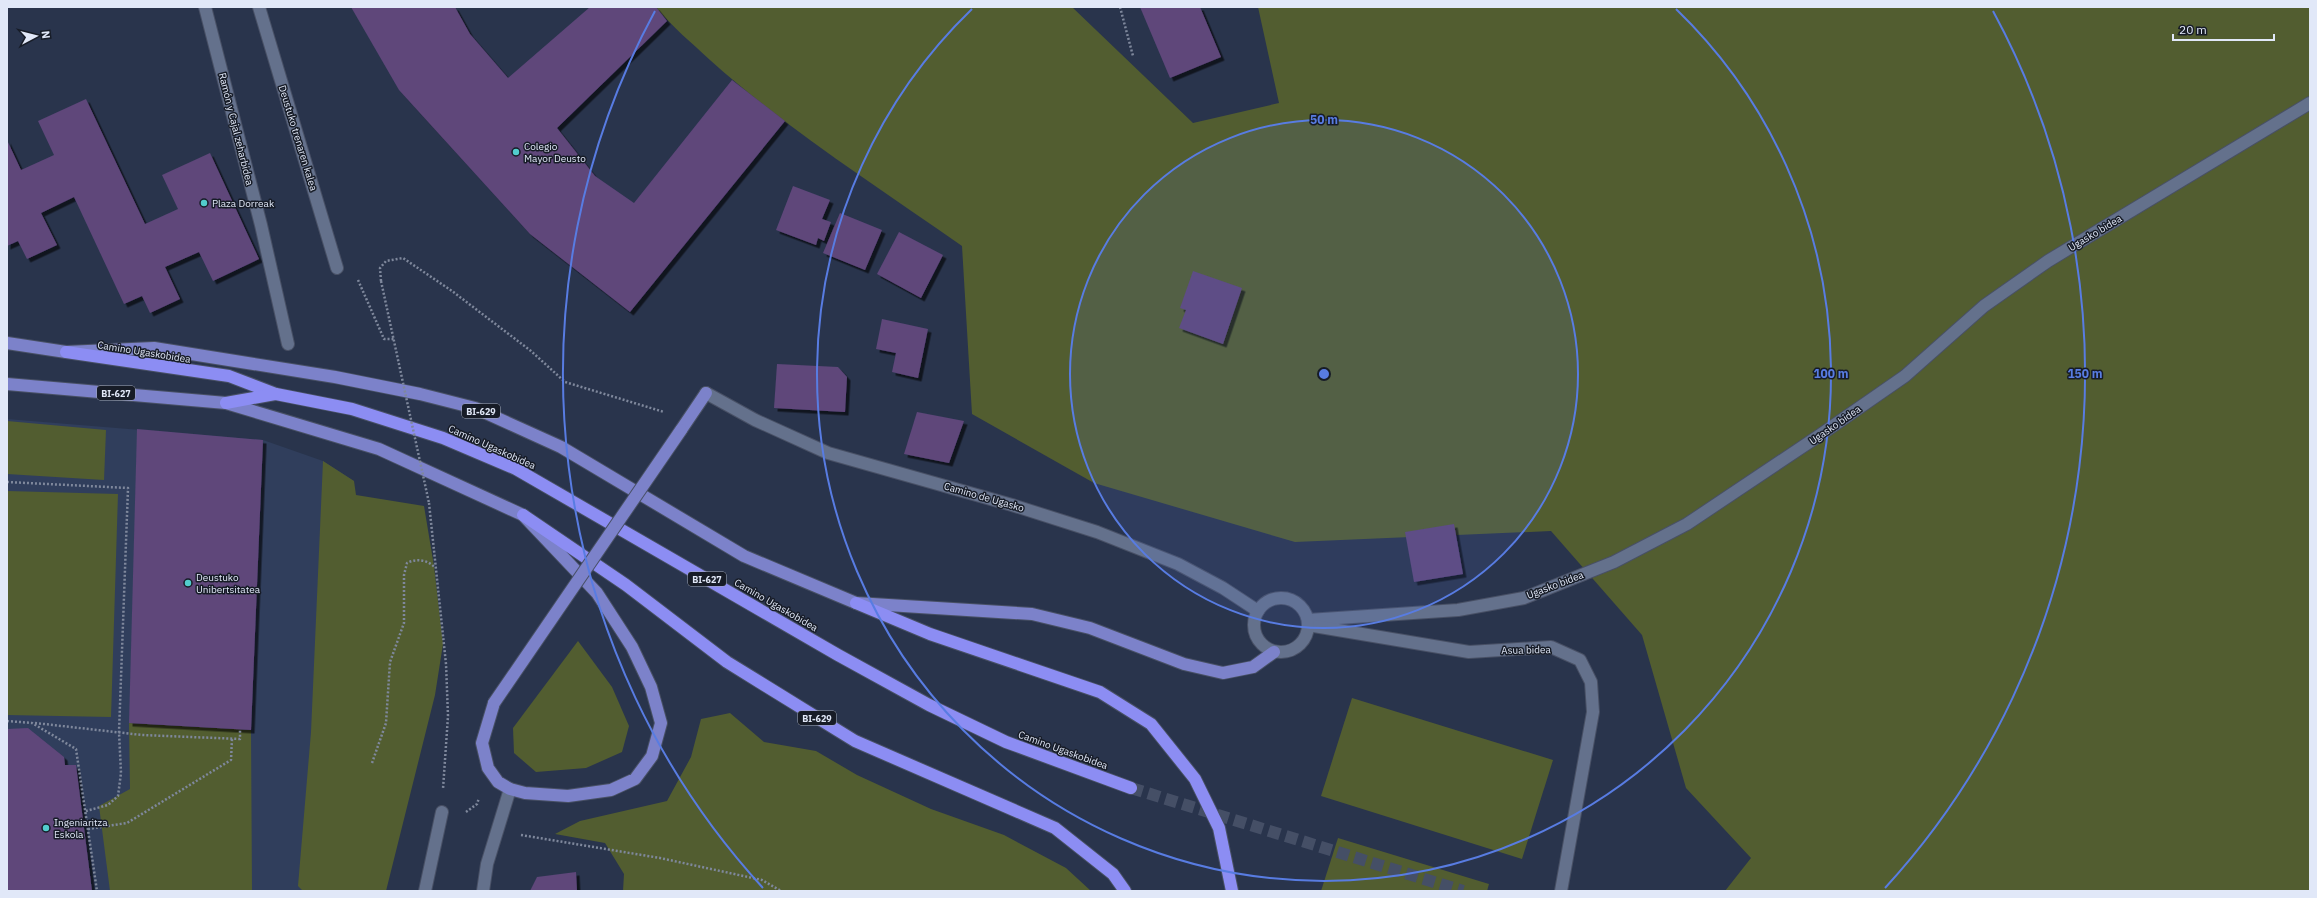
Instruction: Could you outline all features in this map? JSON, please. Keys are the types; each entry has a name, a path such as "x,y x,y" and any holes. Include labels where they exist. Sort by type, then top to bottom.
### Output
{"highway":[{"name":"Camino Ugaskobidea","path":"66,352 229,376 276,394 352,409 443,438 516,469 838,655 929,705 1006,742 1131,788"},
{"name":"Camino Ugaskobidea","path":"226,403 276,394"},
{"name":"BI-629","path":"523,515 626,585 734,666 855,742 1055,828 1113,874 1125,891"},
{"name":"BI-629","path":"856,603 930,634 1100,692 1151,724 1196,779 1219,828 1232,891"}],"main road":[{"name":"Camino Ugaskobidea","path":"7,343 66,352"},
{"name":"BI-629","path":"66,352 154,348 335,377 420,394 475,408 561,447 744,556 856,603"},
{"name":"Camino Ugaskobidea","path":"7,384 226,403"},
{"path":"523,515 597,593 652,687 661,723 652,756 635,779 611,790 568,796 525,793 510,789 498,782 488,768 482,743 494,703 681,430 706,393"},
{"name":"BI-629","path":"226,403 378,448 523,515"},
{"path":"856,603 1032,614 1090,628 1184,664 1223,674 1253,667 1274,652"}],"street":[{"name":"Ramón y Cajal zeharbidea","path":"205,7 288,344"},
{"name":"Deustuko trenaren kalea","path":"259,7 337,268"},
{"name":"Ugasko bidea","path":"1308,622 1458,610 1524,598 1614,562 1687,524 1905,376 1984,306 2048,261 2310,103"},
{"name":"Camino de Ugasko","path":"706,393 756,420 828,453 1012,505 1097,532 1178,564 1222,588 1258,611"},
{"path":"1290,599 1298,604 1308,622 1305,638 1300,646 1283,653 1274,652 1266,648 1256,636 1254,619 1258,611 1272,600 1290,599"},
{"name":"Asua bidea","path":"1308,622 1469,652 1551,647 1580,660 1591,682 1593,712 1561,891"},
{"path":"483,891 487,864 510,789"},
{"path":"425,891 442,812"}],"path":[{"path":"1120,7 1133,56"},
{"path":"488,768 477,804 465,813 442,812 448,716 446,664 430,503 381,281 380,268 386,261 403,258 452,291 531,351 565,382 665,412"},
{"path":"7,482 128,488 119,732 121,773 118,796 108,805 86,811"},
{"path":"372,763 386,723 390,662 404,623 404,575 407,563 421,560 434,566 437,575"},
{"path":"7,721 119,732 232,739 240,739 240,729"},
{"path":"32,723 76,749 97,891"},
{"path":"88,829 127,823 231,760 232,739"},
{"path":"497,830 660,858 762,880 780,891"}],"shaded area":[{"name":"Deustuko Unibertsitatea","path":"7,419 263,440 323,461 354,481 346,891 7,891"}],"green space":[{"path":"656,7 1072,7 1193,123 1279,103 1258,7 2310,7 2310,891 1725,891 1751,858 1686,788 1642,635 1551,531 1295,542 1094,483 972,414 962,246 833,157 770,110 710,60 675,28"},
{"path":"7,421 106,430 104,480 7,474"},
{"path":"323,461 354,481 356,495 424,506 434,566 443,644 435,695 386,891 303,891 298,886 311,732"},
{"path":"7,491 118,494 111,717 7,715"},
{"path":"578,641 612,687 629,726 622,752 586,768 536,772 514,753 513,728"},
{"path":"1352,698 1553,760 1522,859 1321,796"},
{"path":"730,713 764,742 816,751 857,775 931,809 1004,835 1066,868 1091,891 623,891 624,874 605,843 555,834 580,821 667,801 691,757 701,719"},
{"path":"129,723 251,730 252,891 110,891 99,806 130,789"},
{"path":"1338,838 1489,884 1487,891 1321,891"}],"building":[{"name":"Colegio Mayor Deusto","path":"351,7 455,7 470,34 508,78 590,7 656,7 667,21 557,128 595,176 634,203 732,80 785,121 630,312 530,234 399,90"},
{"path":"1140,7 1200,7 1221,57 1170,78"},
{"name":"Plaza Dorreak","path":"86,99 145,224 178,209 162,175 210,153 259,259 213,281 199,252 165,267 180,299 150,313 142,296 124,304 74,197 41,213 57,245 27,259 18,241 7,246 7,140 21,170 54,155 38,121"},
{"path":"793,186 830,200 822,219 831,222 824,241 818,238 816,245 776,230"},
{"path":"840,213 882,230 865,270 823,253"},
{"path":"899,232 943,255 921,298 877,274"},
{"path":"1193,271 1242,288 1223,344 1179,328 1186,310 1180,308"},
{"path":"882,319 928,329 918,378 892,372 896,353 876,349"},
{"path":"777,364 838,367 847,377 845,412 774,408"},
{"path":"917,412 964,421 949,463 904,454"},
{"path":"137,429 263,440 251,730 129,723"},
{"path":"1454,524 1463,574 1414,582 1405,532"},
{"name":"Ingeniaritza Eskola","path":"28,728 64,757 65,765 76,765 92,891 7,891 7,729"},
{"path":"576,872 577,891 530,891 537,877"}],"tunnel":[{"path":"1131,788 1463,891"}],"place":[{"name":"Colegio Mayor Deusto","path":"516,152"},
{"name":"Plaza Dorreak","path":"204,203"},
{"name":"Deustuko Unibertsitatea","path":"188,583"},
{"name":"Ingeniaritza Eskola","path":"46,828"}]}
